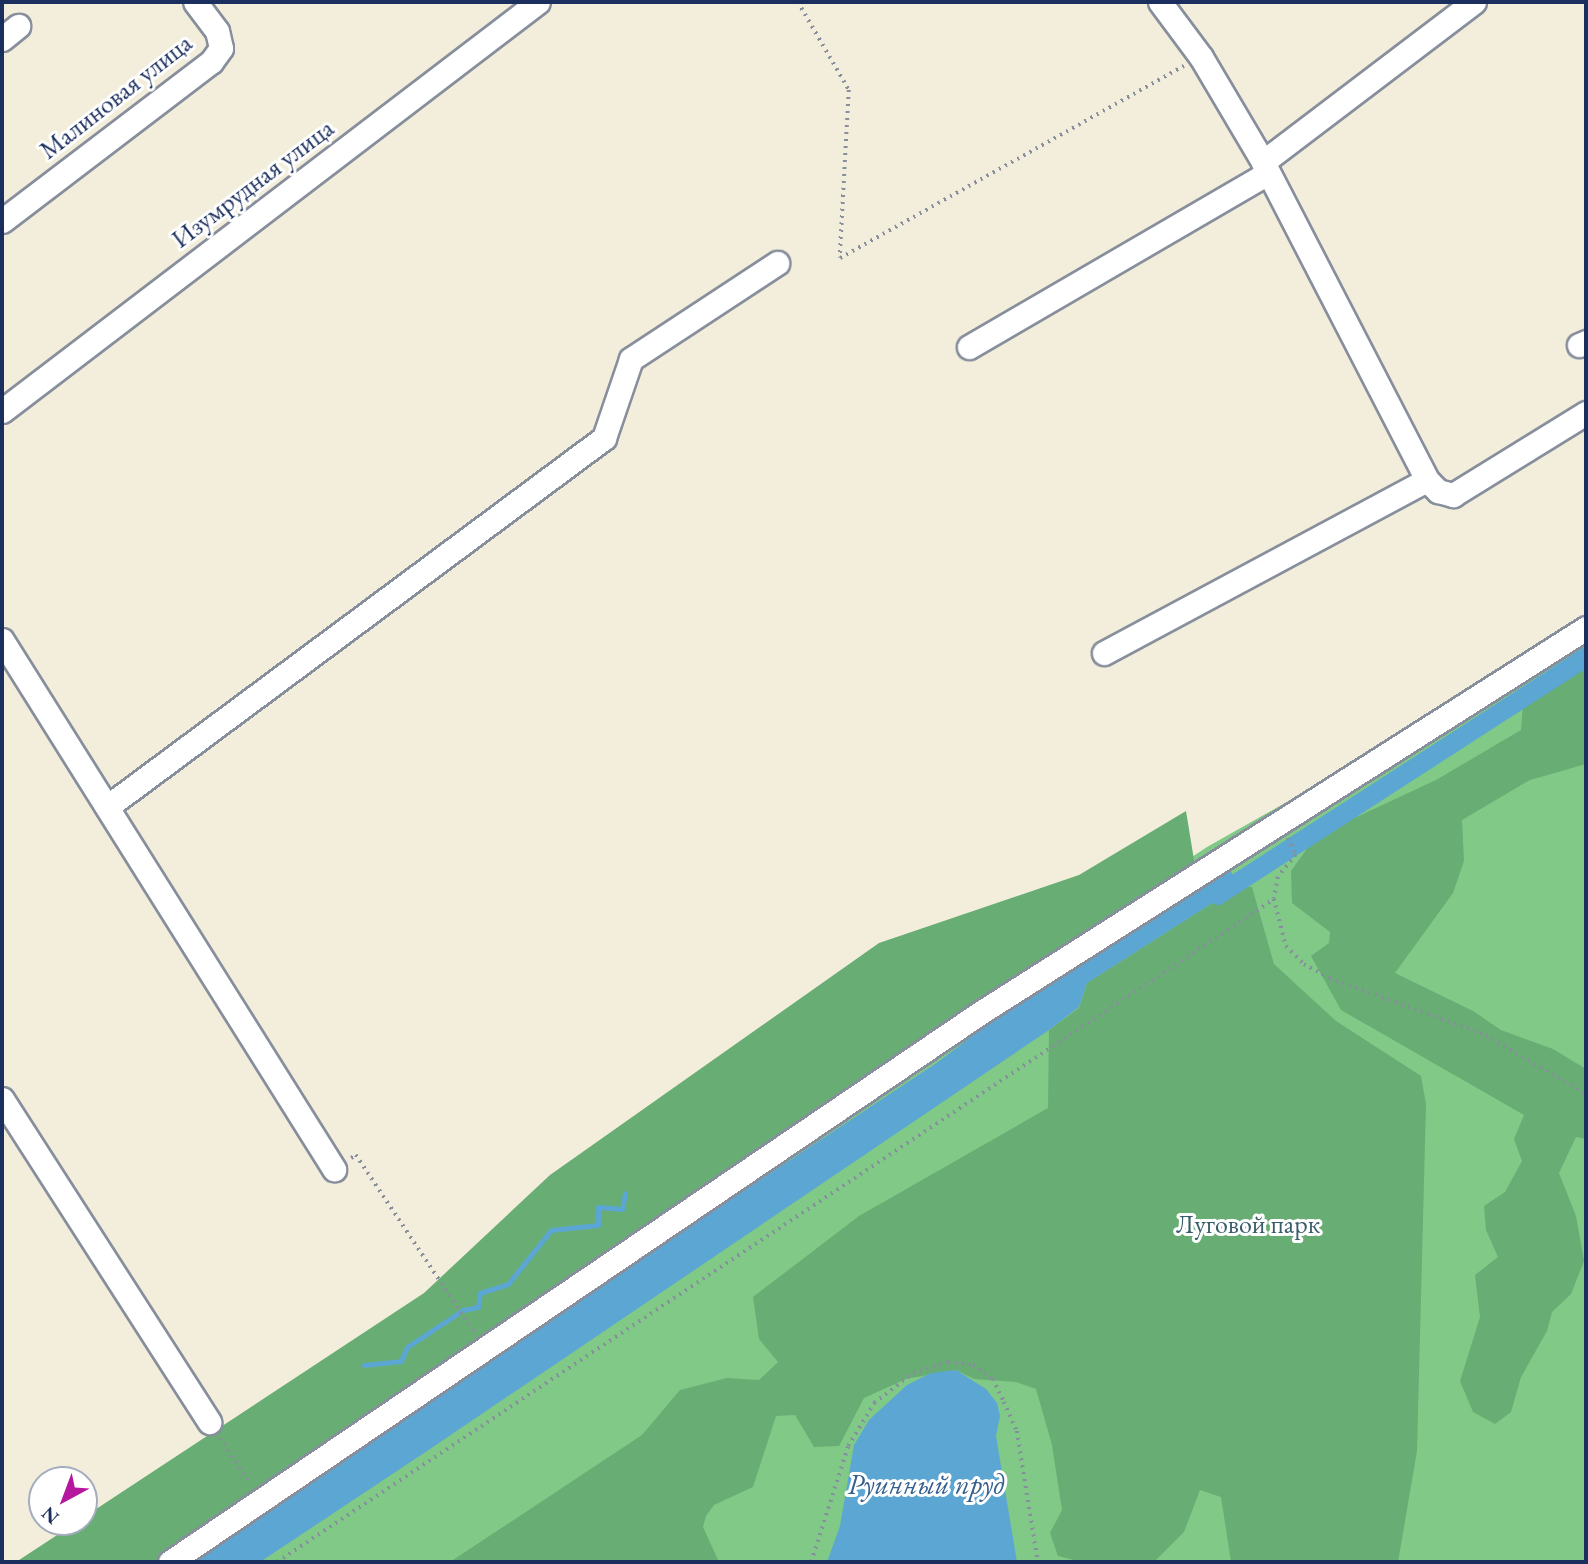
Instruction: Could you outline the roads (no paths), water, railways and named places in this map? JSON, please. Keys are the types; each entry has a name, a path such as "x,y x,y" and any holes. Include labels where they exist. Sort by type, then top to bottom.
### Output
{"street":[{"name":"Малиновая улица","path":"2,221 211,62 220,48 217,31 195,2"},
{"name":"Изумрудная улица","path":"2,411 538,2"},
{"path":"1160,2 1201,57 1265,168 1427,480 1438,491 1454,495 1586,413"},
{"path":"969,347 1265,168 1474,2"},
{"path":"107,807 604,438 631,359 777,262"},
{"path":"1104,653 1427,480"},
{"path":"170,1562 983,1012 1586,628"},
{"path":"2,639 334,1169"},
{"path":"2,1099 209,1422"}],"water":[{"path":"1230,870 1239,886 1087,983 1079,1007 1049,1030 260,1562 184,1562 938,1062 1062,968"},
{"name":"Руинный пруд","path":"956,1370 986,1389 997,1403 1000,1416 996,1436 1017,1562 827,1562 840,1526 854,1445 869,1420 907,1385 931,1373"}],"waterway":[{"path":"1217,895 1586,656"},
{"path":"364,1365 401,1361 407,1347 463,1310 478,1307 480,1293 508,1284 551,1230 598,1225 598,1207 622,1209 625,1193"}],"park label":[{"name":"Луговой парк","path":"1248,1225"}]}
